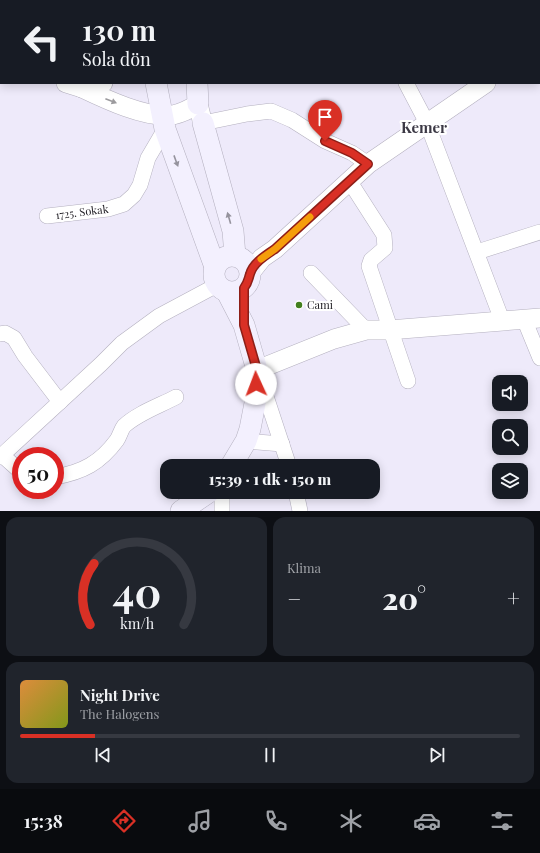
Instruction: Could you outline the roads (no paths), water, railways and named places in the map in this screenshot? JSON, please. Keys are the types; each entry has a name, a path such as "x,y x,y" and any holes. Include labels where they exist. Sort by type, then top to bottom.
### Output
{"main road":[{"path":"156,84 163,122 236,272"},
{"path":"197,84 201,114 233,231 236,272 244,325 257,370 256,398 250,428 246,441 235,459"},
{"path":"181,511 198,499"}],"street":[{"path":"74,86 93,84"},
{"path":"407,84 428,123 502,320"},
{"path":"12,462 3,451 60,402 122,343 159,316 275,249 368,164 485,84"},
{"path":"74,86 163,122 172,115 184,112 235,116 271,111 292,120 325,141 352,153 368,164"},
{"name":"1725. Sokak","path":"47,216 108,210 124,204 134,195 140,185 148,158 163,122"},
{"path":"350,182 384,235 385,248 371,260 369,266 408,381"},
{"path":"477,252 540,232"},
{"path":"311,273 366,330"},
{"path":"287,459 257,370 334,339 366,330 390,330 532,318 540,358"},
{"path":"0,334 5,333 14,338 25,356 60,402"},
{"path":"64,475 75,473 97,461 107,452 118,438 123,427 135,418 176,397"},
{"path":"246,441 282,444"},
{"path":"222,499 222,511"},
{"path":"297,499 300,511"}],"place":[{"name":"Cami","path":"299,305"}],"district":[{"name":"Kemer","path":"424,128"}]}
